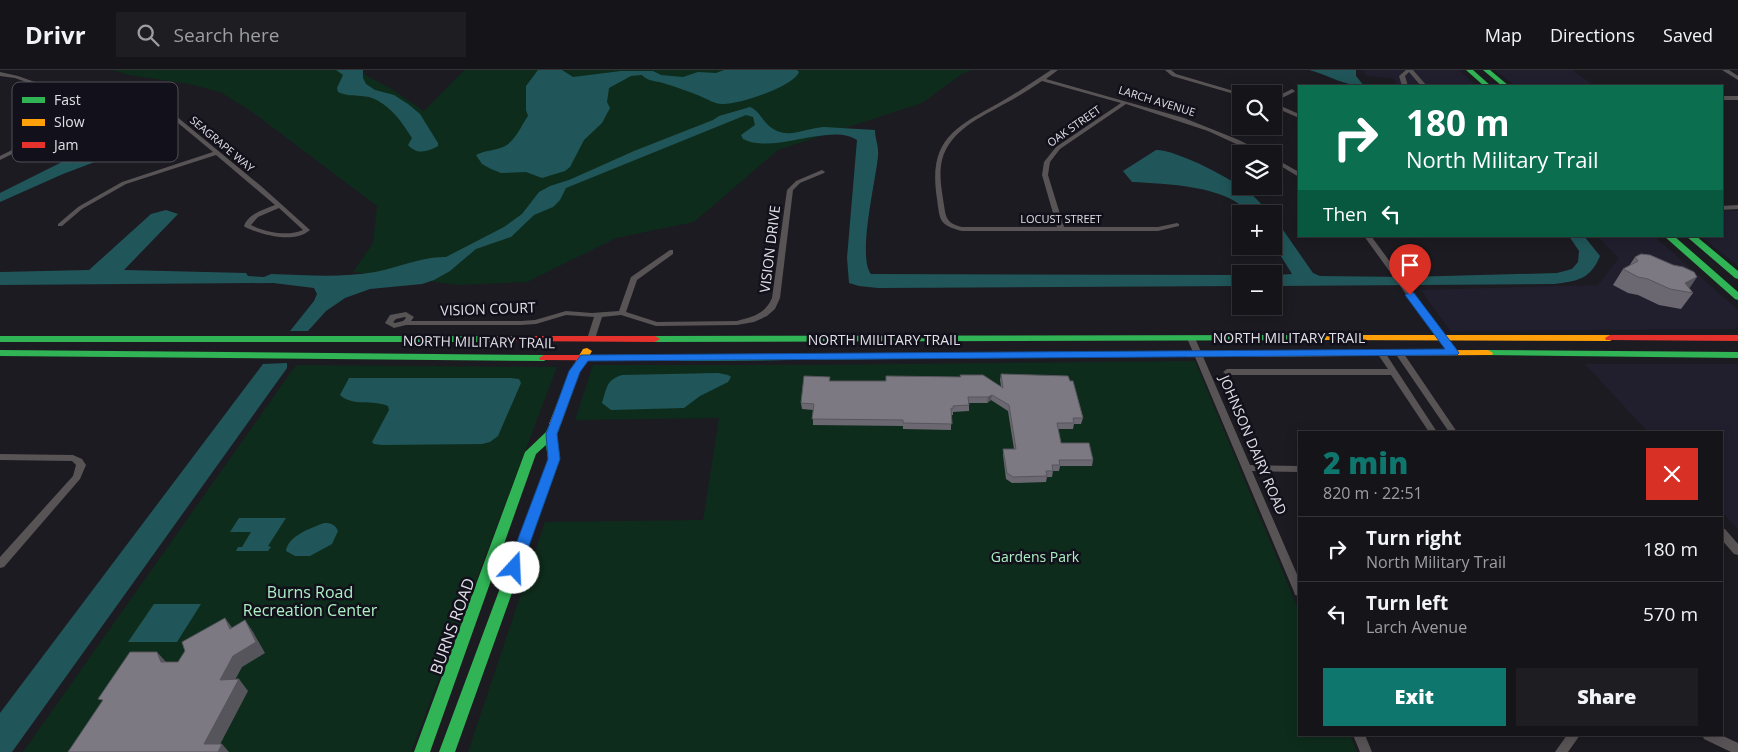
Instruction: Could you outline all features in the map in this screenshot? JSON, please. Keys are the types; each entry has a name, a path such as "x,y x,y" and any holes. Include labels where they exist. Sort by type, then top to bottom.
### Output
{"main road":[{"path":"1469,70 1487,85"},
{"path":"1474,70 1493,85"},
{"path":"1486,70 1505,85"},
{"path":"1669,237 1738,297"},
{"path":"1685,237 1700,245"},
{"path":"1691,237 1738,276"},
{"name":"NORTH MILITARY TRAIL","path":"0,339 1738,338"},
{"name":"BURNS ROAD","path":"422,752 531,452 551,434 575,371 585,358 591,339"},
{"name":"NORTH MILITARY TRAIL","path":"0,353 585,358 1197,353 1738,355"},
{"name":"BURNS ROAD","path":"447,752 554,459 551,434"}],"street":[{"path":"1041,79 1055,70"},
{"path":"1168,70 1174,75 1232,91"},
{"path":"1404,85 1402,76 1409,70 1423,85"},
{"path":"1725,70 1738,78"},
{"name":"SEAGRAPE WAY","path":"0,74 21,77 34,82"},
{"name":"LARCH AVENUE","path":"1041,79 1205,128 1243,145"},
{"name":"LOCUST STREET","path":"1041,79 972,120 962,127 946,144 938,167 943,218 946,224 962,229 1061,230 1158,229 1177,225"},
{"path":"1282,96 1292,91"},
{"path":"1723,98 1738,98"},
{"name":"OAK STREET","path":"1061,230 1045,175 1047,162 1058,148 1124,103"},
{"path":"1282,109 1298,116"},
{"name":"SEAGRAPE WAY","path":"178,122 217,153 279,206 307,230 302,235 292,236 247,226 247,222 253,217 279,206"},
{"path":"0,158 12,152"},
{"path":"60,225 80,208 119,186 217,153"},
{"path":"1282,165 1298,174"},
{"name":"VISION DRIVE","path":"622,313 656,324 737,323 752,320 764,314 775,302 790,190 798,182 822,172"},
{"path":"1723,208 1738,207"},
{"path":"1368,237 1453,353"},
{"path":"591,339 599,315 622,313 634,280 670,252"},
{"name":"VISION COURT","path":"406,323 521,323 536,322 566,313 599,315"},
{"name":"JOHNSON DAIRY ROAD","path":"1191,338 1298,590"},
{"path":"1381,353 1432,431"},
{"path":"1399,353 1452,431"},
{"path":"1226,372 1393,372"},
{"path":"0,457 72,458 79,461 81,465 77,477 0,564"},
{"path":"1247,468 1298,468"},
{"path":"1723,534 1738,551"},
{"path":"1359,736 1366,752"},
{"path":"1561,752 1573,736"},
{"path":"1710,736 1738,750"}],"shaded area":[{"path":"1363,70 1458,70 1476,85 1398,85 1393,78 1366,76"},
{"path":"1495,70 1572,70 1594,85 1515,85"},
{"path":"1723,211 1738,211 1738,266 1702,237 1723,237"},
{"path":"1598,237 1655,237 1738,310 1738,326 1735,329 1450,331 1421,290 1598,285 1619,258"},
{"path":"1585,364 1738,364 1738,529 1723,513 1723,431 1647,431"}],"green space":[{"path":"111,70 356,70 393,90 424,111 464,70 972,70 962,74 922,103 778,150 694,222 616,238 527,282 459,285 353,272 373,243 377,206 251,111 220,92 189,84 130,75"},
{"name":"Gardens Park","path":"1195,361 1298,609 1298,736 1350,736 1357,752 468,752 545,522 703,520 719,418 575,420 593,365"},
{"name":"Burns Road Recreation Center","path":"296,365 557,367 411,752 23,752"}],"water":[{"path":"336,70 363,70 363,78 366,84 375,90 394,95 420,114 438,146 422,151 411,148 408,145 412,138 389,108 369,97 338,92 337,88 343,75"},
{"path":"538,70 562,70 573,77 621,71 653,71 661,75 683,77 698,72 716,73 724,70 797,70 799,72 795,78 776,89 730,104 714,102 663,83 649,80 642,75 631,76 609,88 607,102 610,108 602,123 584,140 570,167 565,171 542,178 526,172 501,173 491,169 482,164 476,155 503,147 514,138 528,116 526,110 526,86"},
{"path":"1309,70 1356,70 1356,76 1363,85 1343,82"},
{"path":"750,107 767,124 781,132 795,133 824,127 875,130 878,156 866,252 867,265 871,274 1232,275 1232,286 878,288 849,283 847,258 857,140 846,135 832,134 785,142 755,143 743,139 741,135 755,125 753,117 746,115 566,188 560,200 553,207 534,215 511,237 476,249 450,271 434,280 422,284 370,289 345,298 326,311 308,331 290,331 314,301 317,294 314,288 273,283 0,285 0,272 89,270 151,214 166,210 178,214 124,270 246,273 248,276 264,277 271,274 336,276 375,272 420,260 446,257 504,227 522,214 539,192 550,186 569,180 719,116"},
{"path":"1156,150 1166,151 1191,160 1232,182 1232,195 1252,195 1262,205 1241,205 1227,197 1195,188 1132,182 1123,171"},
{"path":"62,162 95,162 0,202 0,193"},
{"path":"1282,228 1313,273 1320,276 1407,277 1557,273 1572,269 1578,262 1579,251 1570,237 1585,237 1600,256 1587,275 1569,282 1554,284 1282,286 1282,275 1292,274 1280,255 1282,255"},
{"path":"287,363 287,368 12,752 0,752 0,713 263,364"},
{"path":"718,373 731,377 728,382 700,396 684,408 611,410 602,403 610,382 622,375"},
{"path":"349,378 510,378 519,379 521,383 498,436 490,442 482,444 382,445 372,442 389,410 388,406 345,399 340,395"},
{"path":"239,518 286,518 268,546 271,547 268,551 236,551 238,547 242,547 251,532 230,532"},
{"path":"324,523 332,524 338,531 332,544 310,556 295,556 286,551 295,537"},
{"path":"154,604 201,604 177,642 128,642"}],"building":[{"path":"1641,254 1650,255 1694,272 1697,277 1685,283 1693,293 1670,289 1623,269 1638,261 1635,257"},
{"path":"1001,374 1068,376 1070,381 1073,381 1083,418 1073,418 1074,423 1057,423 1061,443 1089,443 1093,460 1059,460 1060,465 1052,465 1053,471 1046,471 1047,476 1013,477 1007,473 1003,449 1016,449 1009,405 992,395 988,397 968,397 969,405 953,406 953,409 951,408 952,424 903,423 903,420 812,419 814,404 801,403 804,376 830,377 829,381 886,381 886,376 961,377 960,375 983,375 1003,388"},
{"name":"Burns Road Recreation Center","path":"225,618 230,629 245,620 256,642 233,656 220,680 239,679 204,744 222,744 218,752 68,752 103,700 98,699 130,652 157,652 161,662 178,662 185,651 182,642"}],"traffic: fast":[{"path":"1469,70 1487,85"},
{"path":"1486,70 1505,85"},
{"path":"1669,237 1738,297"},
{"path":"1691,237 1738,276"},
{"path":"655,339 1329,338"},
{"path":"0,339 492,339"},
{"path":"0,353 544,358"},
{"path":"1488,353 1738,355"},
{"path":"680,358 1187,354"},
{"path":"447,752 554,459 551,434 555,424"},
{"path":"422,752 531,452 551,434"}],"traffic: slow":[{"path":"1329,338 1610,338"},
{"path":"555,424 575,371 587,351"},
{"path":"1187,354 1488,353"}],"traffic: jam":[{"path":"1610,338 1738,338"},
{"path":"492,339 655,339"},
{"path":"544,358 680,358"}],"route":[{"path":"514,568 554,459 551,434 575,371 585,358 1453,353 1410,295"}]}
